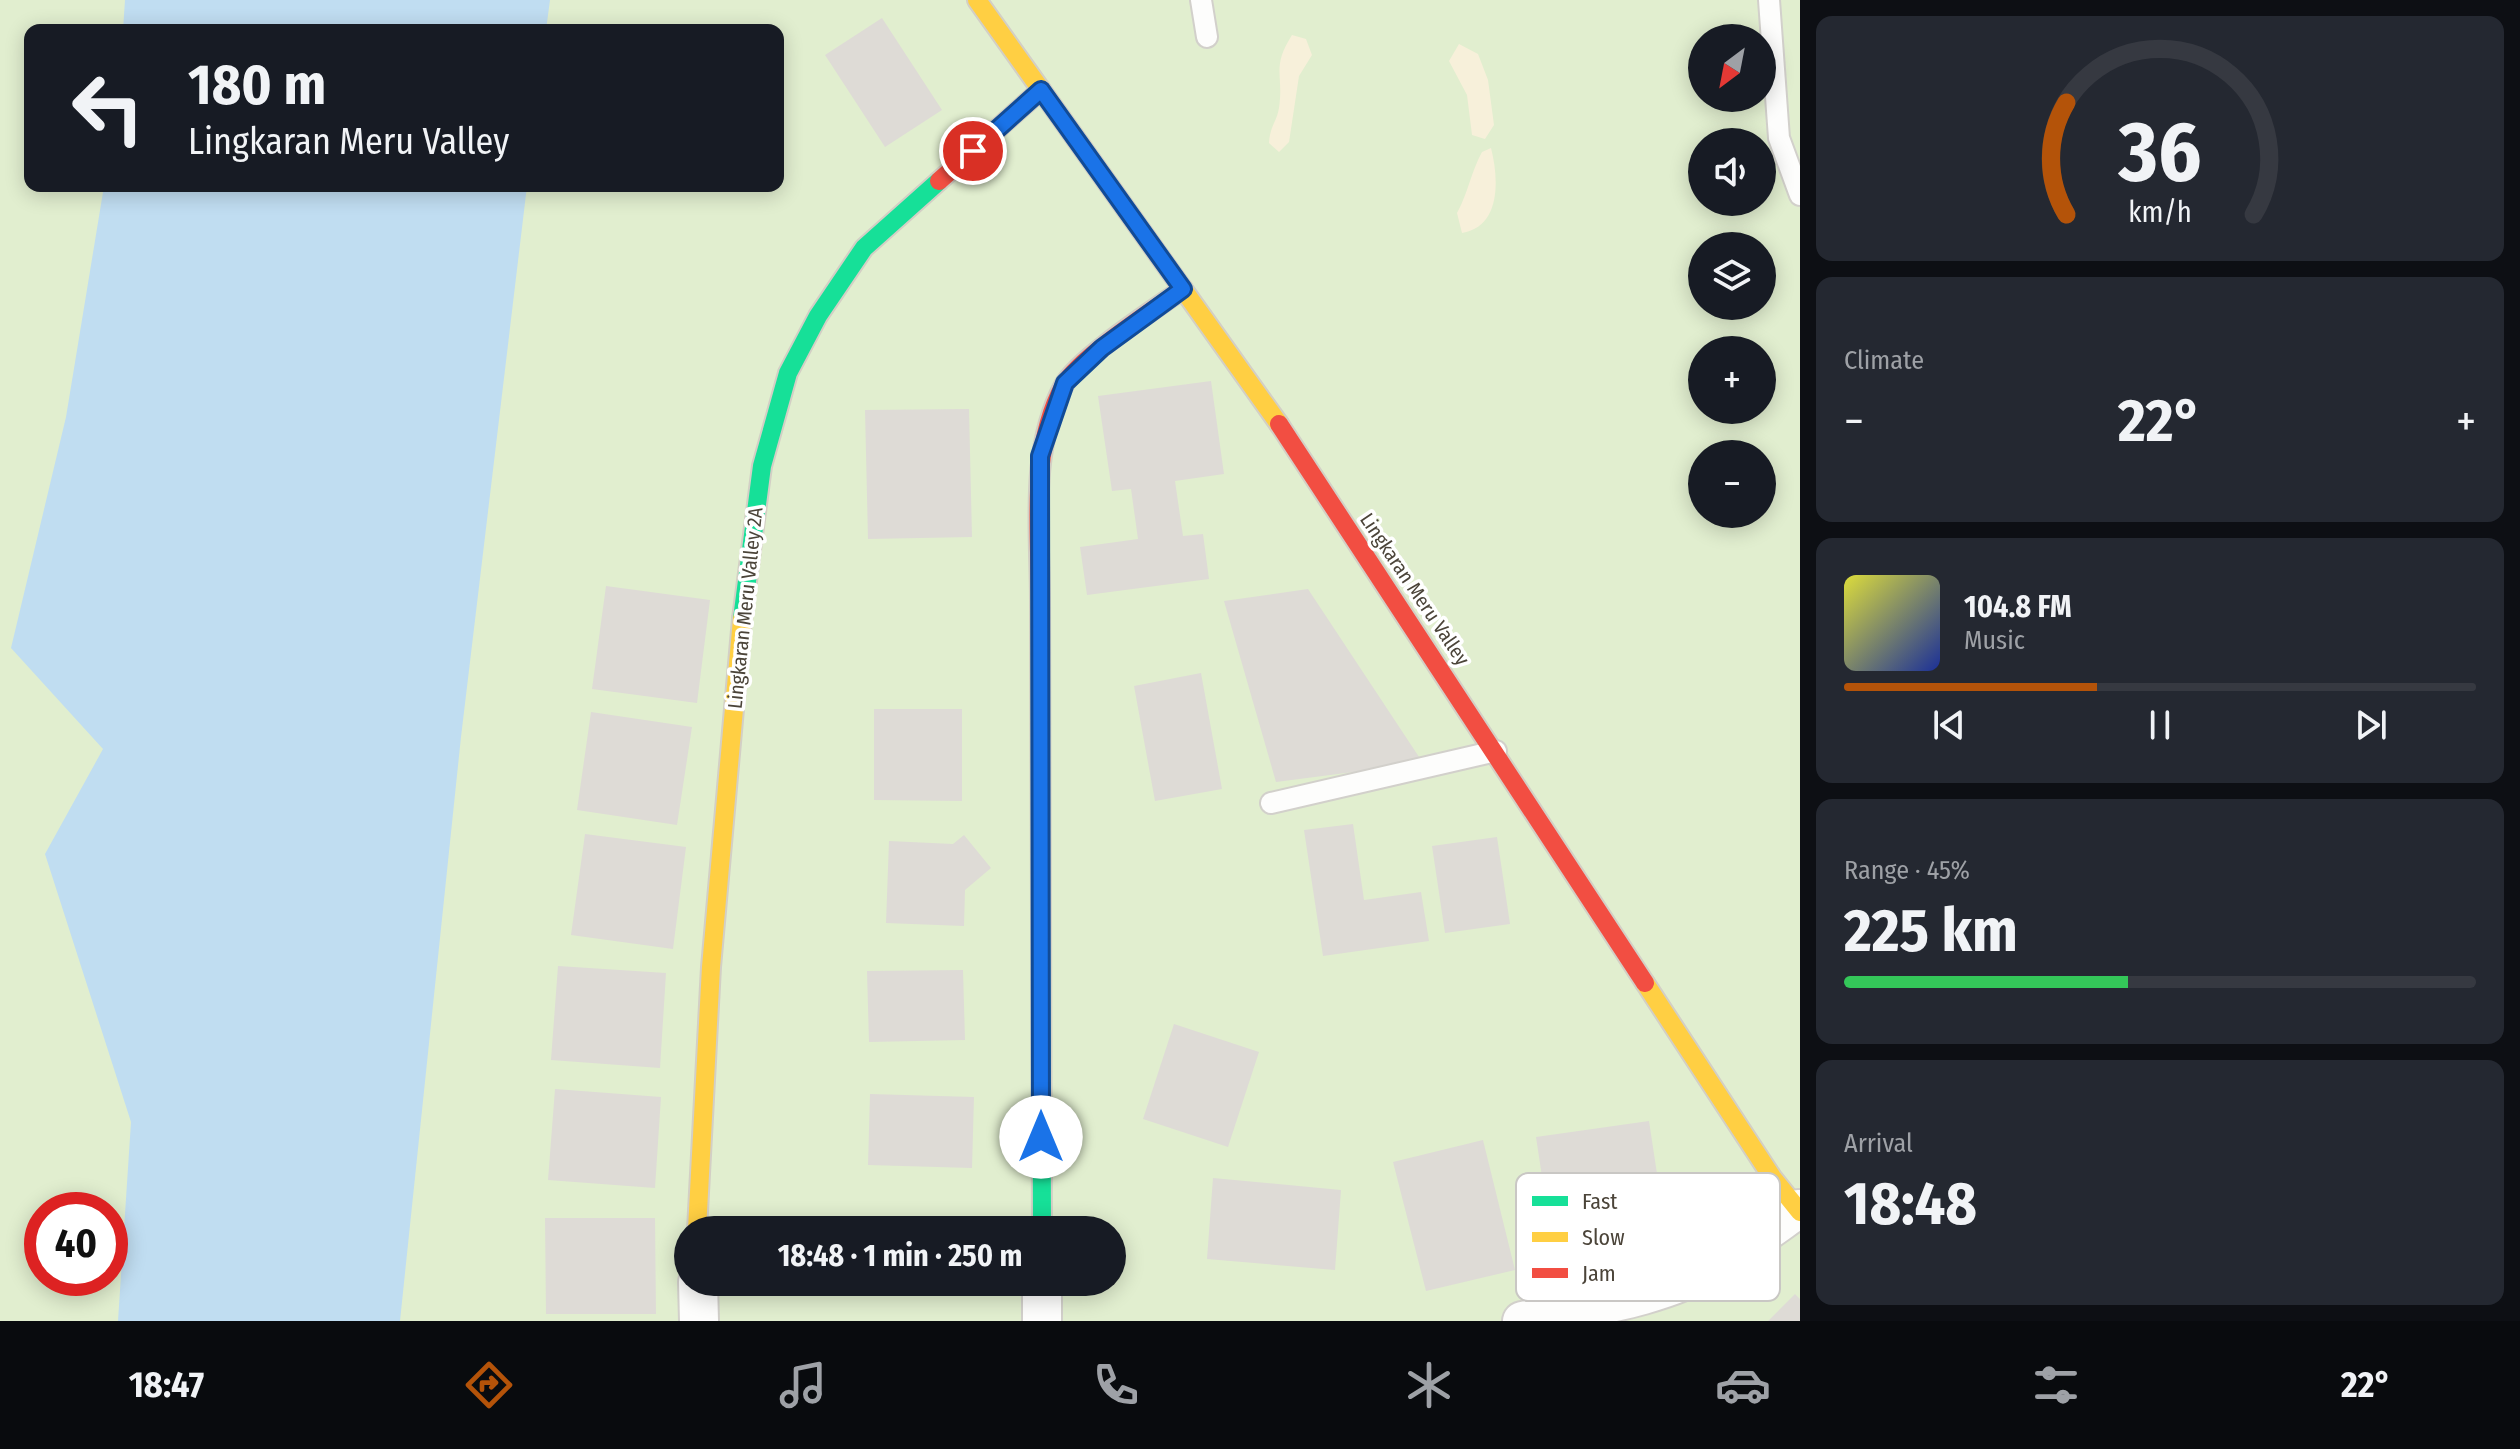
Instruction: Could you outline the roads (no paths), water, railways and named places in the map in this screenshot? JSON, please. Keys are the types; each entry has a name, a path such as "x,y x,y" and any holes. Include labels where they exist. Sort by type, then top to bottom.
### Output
{"street":[{"name":"Lingkaran Meru Valley","path":"977,0 1246,374 1770,1173"},
{"name":"Lingkaran Meru Valley 2A","path":"697,1216 720,846 740,639 769,431 783,385 842,275 857,257 1041,90"},
{"path":"1042,1216 1040,456 1065,383 1102,348 1183,289"},
{"name":"Lingkaran Meru Valley","path":"1780,1186 1799,1210"},
{"path":"1780,1223 1799,1210"},
{"path":"698,1296 699,1321"},
{"path":"1042,1296 1042,1321"},
{"path":"1536,1319 1618,1301"}],"lane":[{"path":"1201,0 1207,37"},
{"path":"1769,0 1779,138 1800,195"},
{"path":"1271,803 1496,751"}],"water":[{"path":"125,0 550,0 547,24 123,24"},
{"path":"103,192 526,192 461,737 400,1321 118,1321 120,1296 128,1296 126,1192 131,1122 45,854 103,749 11,648 66,417"}]}
